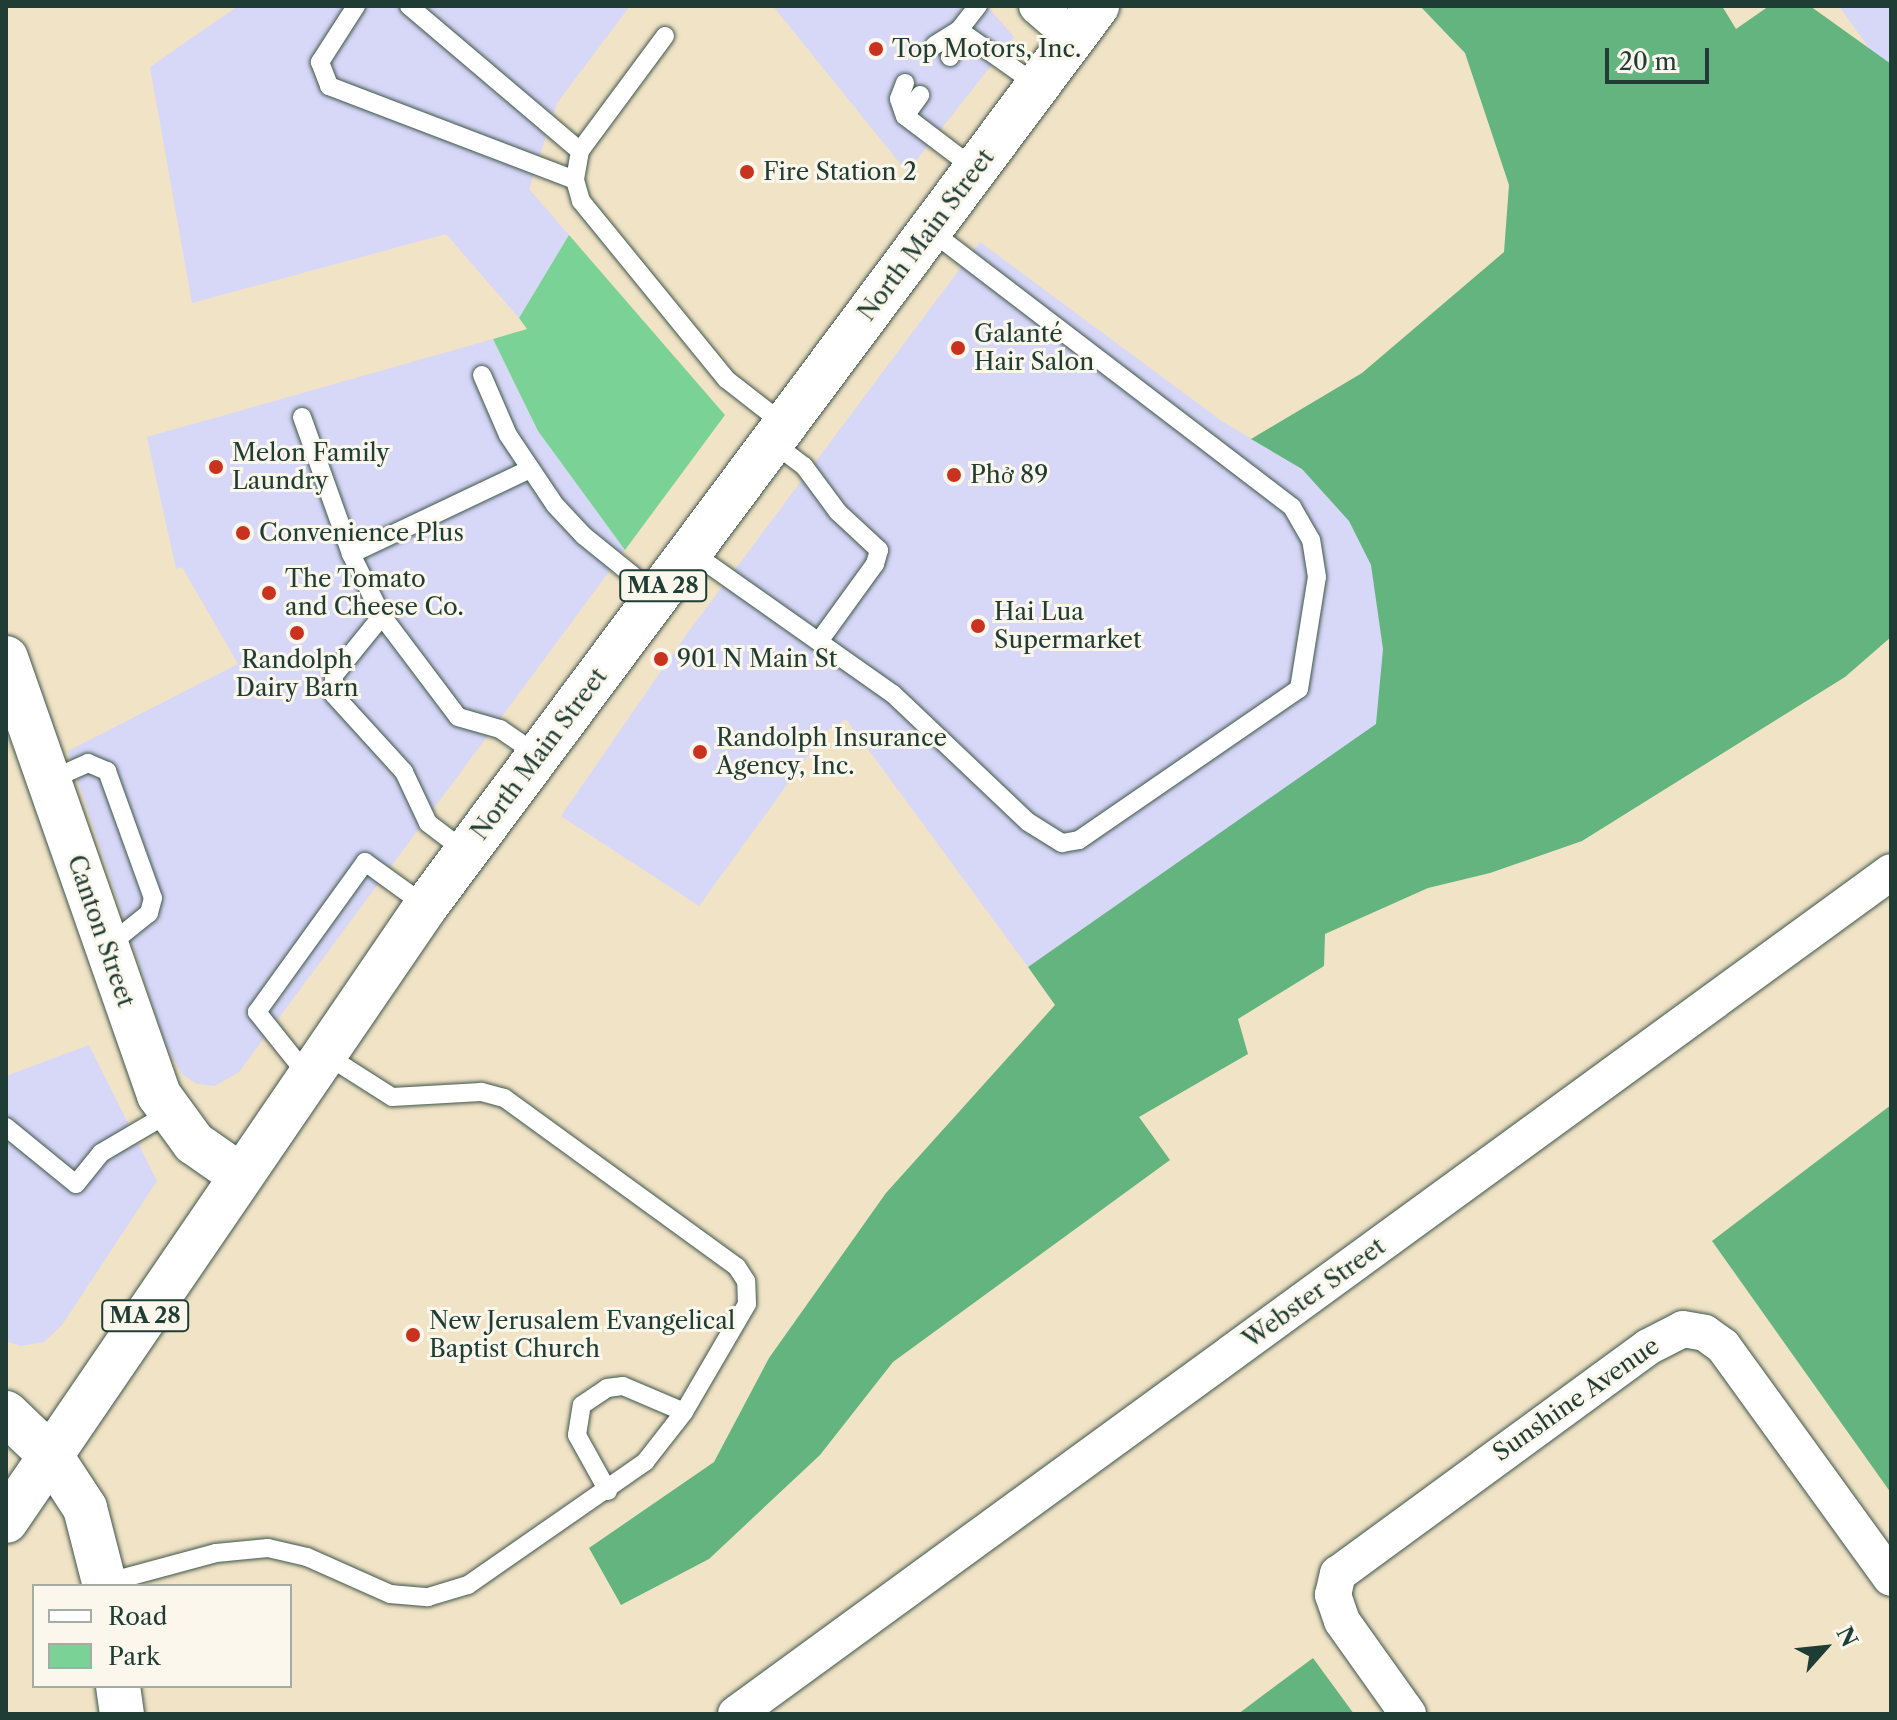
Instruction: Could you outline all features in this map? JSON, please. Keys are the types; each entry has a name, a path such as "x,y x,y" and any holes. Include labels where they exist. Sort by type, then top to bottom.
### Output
{"main road":[{"name":"North Main Street","path":"6,1521 426,906 1085,22"},
{"name":"Canton Street","path":"6,658 106,948 169,1113 194,1143 240,1175"},
{"path":"6,1413 51,1456 85,1508 105,1584"},
{"path":"118,1688 122,1714"}],"street":[{"path":"1037,6 1085,22"},
{"name":"Webster Street","path":"736,1714 1891,872"},
{"name":"Sunshine Avenue","path":"1408,1714 1342,1621 1333,1595 1338,1574 1648,1347 1683,1329 1705,1333 1723,1346 1891,1578"}],"lane":[{"path":"356,6 320,62 329,86 575,180"},
{"path":"409,6 580,151"},
{"path":"942,51 978,6"},
{"path":"959,30 1037,85"},
{"path":"665,36 580,151 575,180 592,218 726,379 778,433 838,512 879,550 875,564 820,640"},
{"path":"913,89 899,99 905,116 975,169"},
{"path":"690,551 893,694 1042,834 1062,843 1079,840 1293,696 1302,680 1317,577 1311,540 1292,507 930,230"},
{"path":"482,375 528,470 584,536 657,595"},
{"path":"302,417 351,554 382,616 458,717 500,729 538,755"},
{"path":"351,554 528,470"},
{"path":"382,616 334,675 334,695 404,772 428,823 466,852"},
{"path":"48,781 88,763 99,763 107,771 153,898 149,913 106,948"},
{"path":"108,1584 216,1553 268,1548 327,1565 390,1594 428,1597 492,1572 645,1462 684,1412 747,1304 746,1281 737,1267 504,1098 481,1092 392,1097 316,1064 257,1012 365,862 426,906"},
{"path":"6,1127 76,1184 101,1153 169,1113"},
{"path":"608,1491 577,1435 582,1405 607,1388 623,1386 684,1412"}],"shaded area":[{"path":"238,6 630,6 557,103 529,189 569,235 519,318 446,234 192,303 150,67"},
{"path":"773,6 987,6 1014,37 907,172"},
{"path":"1839,6 1891,6 1891,79"},
{"path":"980,242 1223,422 1543,609 1028,967 846,719 826,731 699,906 561,816 686,635"},
{"path":"493,339 538,431 625,550 239,1072 215,1086 197,1084 183,1075 167,1048 68,751 238,664 182,567 176,569 147,437"},
{"path":"89,1045 157,1181 62,1325 44,1342 21,1346 6,1341 6,1076"}],"green space":[{"path":"1420,6 1722,6 1736,29 1769,6 1810,6 1891,64 1891,637 1845,677 1582,841 1490,873 1428,888 1325,934 1324,966 1238,1019 1248,1054 1139,1117 1170,1160 893,1362 820,1455 709,1559 621,1605 589,1548 714,1462 769,1358 886,1193 1055,1005 1028,967 1376,724 1383,649 1371,565 1349,521 1302,469 1251,439 1362,373 1504,252 1509,185 1465,53"},
{"path":"569,235 725,415 625,550 538,431 493,339 527,329 519,318"},
{"path":"1891,1105 1891,1493 1712,1241"},
{"path":"1313,1658 1354,1714 1238,1714"}],"place":[{"name":"Top Motors, Inc.","path":"876,49"},
{"name":"Fire Station 2","path":"747,172"},
{"name":"Galanté Hair Salon","path":"958,348"},
{"name":"Melon Family Laundry","path":"216,467"},
{"name":"Phở 89","path":"954,475"},
{"name":"Convenience Plus","path":"243,533"},
{"name":"The Tomato and Cheese Co.","path":"269,593"},
{"name":"Hai Lua Supermarket","path":"978,626"},
{"name":"Randolph Dairy Barn","path":"297,633"},
{"name":"901 N Main St","path":"661,659"},
{"name":"Randolph Insurance Agency, Inc.","path":"700,752"},
{"name":"New Jerusalem Evangelical Baptist Church","path":"413,1335"}]}
